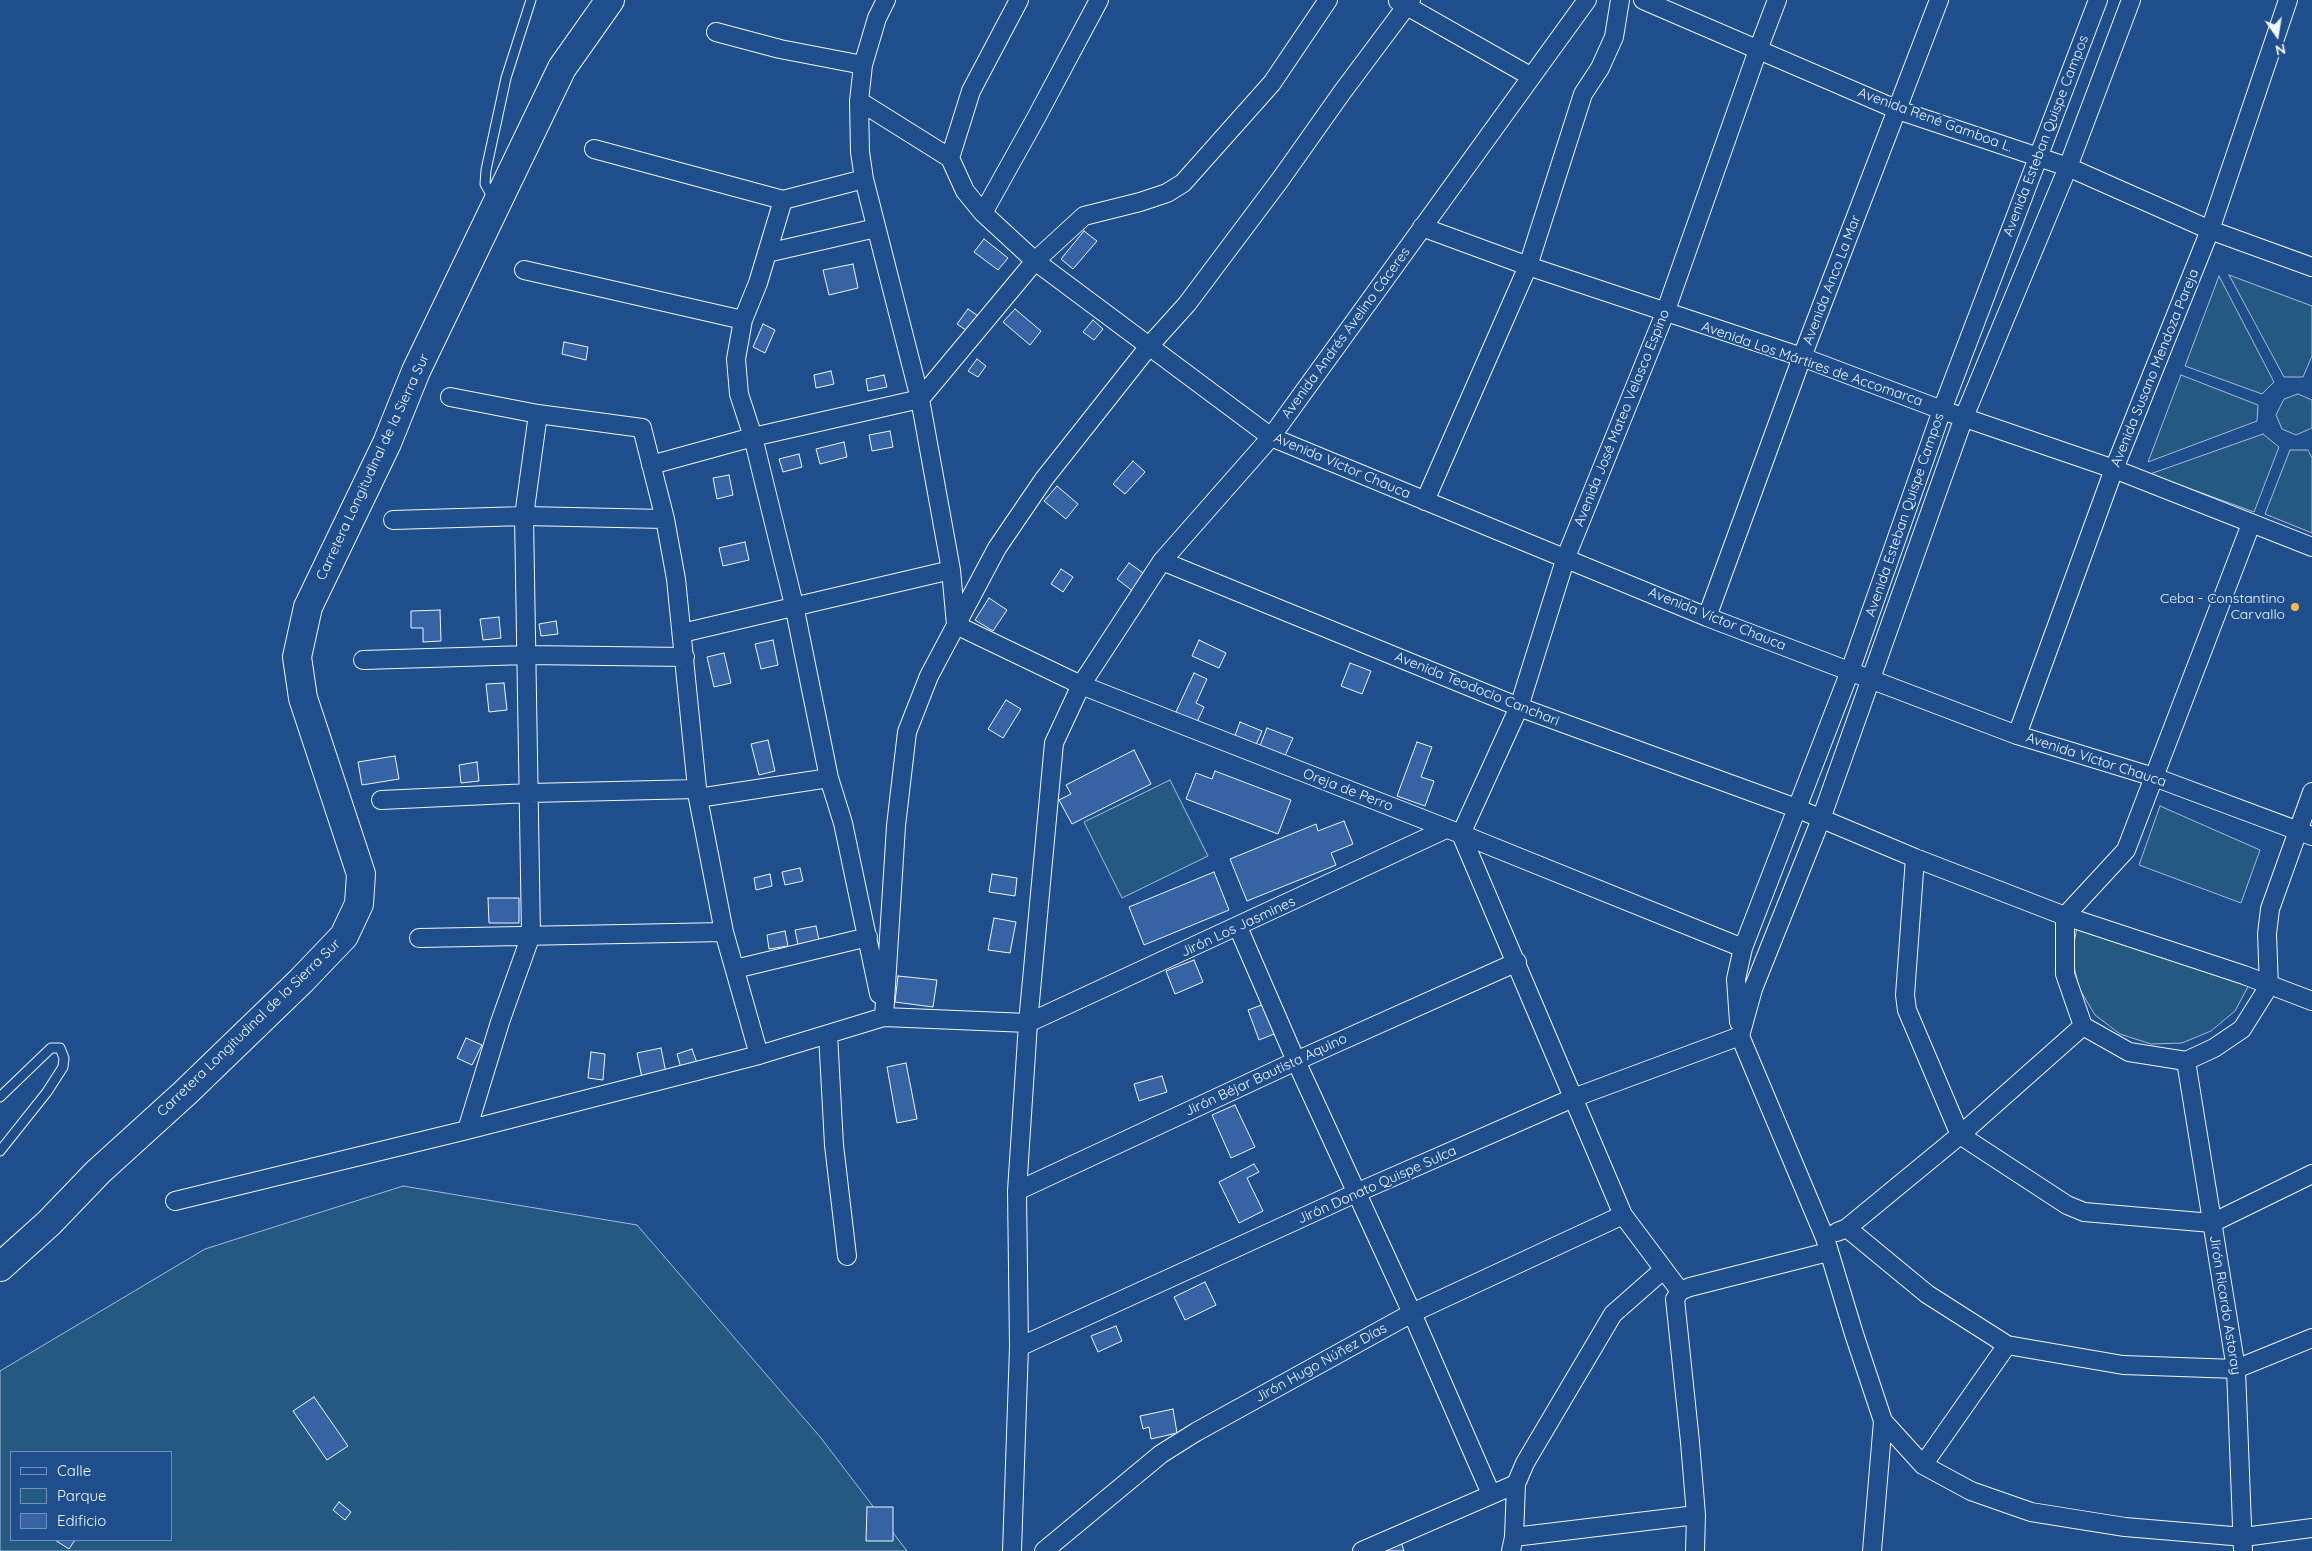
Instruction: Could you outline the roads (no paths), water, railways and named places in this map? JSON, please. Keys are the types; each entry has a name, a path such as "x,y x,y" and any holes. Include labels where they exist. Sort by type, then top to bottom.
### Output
{"highway":[{"name":"Carretera Longitudinal de la Sierra Sur","path":"0,1267 49,1223 98,1172 301,981 344,936 359,904 361,874 303,698 298,657 308,607 387,443 416,371 498,205 562,68 610,0"}],"street":[{"path":"886,0 877,18 863,65 859,101 860,152 864,179 920,399 951,570 956,625"},
{"path":"859,101 950,158 970,91 1019,0"},
{"path":"983,213 1100,0"},
{"path":"652,465 753,437 920,399 1035,261 1084,216 1140,202 1166,193 1184,183 1272,83 1328,0"},
{"name":"Avenida Andrés Avelino Cáceres","path":"1012,1551 1019,1347 1017,1192 1028,1024 1054,742 1081,685 1162,561 1271,437 1530,76 1587,0"},
{"path":"1425,501 1528,266 1583,94 1600,68 1614,37 1620,0"},
{"name":"Avenida René Gamboa L.","path":"1643,0 1898,110 2068,167 2210,230 2312,267"},
{"name":"Avenida José Mateo Velasco Espino","path":"1454,831 1519,707 1566,557 1665,313 1758,50 1778,0"},
{"name":"Avenida Anco La Mar","path":"1707,617 1802,358 1939,0"},
{"name":"Avenida Esteban Quispe Campos","path":"1883,1420 1827,1245 1740,1036 1736,979 1744,948 1850,671 1942,410 2098,0"},
{"path":"1740,1036 1753,989 1821,819 1964,417 2068,167 2132,0"},
{"name":"Avenida Susano Mendoza Pareja","path":"2017,735 2114,469 2210,230 2288,0"},
{"path":"884,1017 896,826 907,732 930,676 997,548 1044,479 1150,345 1187,304 1280,180 1405,2 1530,76"},
{"path":"716,32 780,49 863,65"},
{"path":"594,149 783,200 864,179"},
{"name":"Avenida Víctor Chauca","path":"950,158 965,191 983,213 1035,261 1271,437 1566,557 1707,617 2017,735 2154,777 2305,834"},
{"path":"783,200 767,253 743,320 736,359 740,394 753,437 794,605 830,778 843,823 884,1017"},
{"path":"767,253 876,228"},
{"name":"Avenida Los Mártires de Accomarca","path":"1422,228 1665,313 1802,358 1942,410 2114,469 2312,547"},
{"path":"524,270 743,320"},
{"path":"450,397 538,414 642,428 665,520 676,579 697,793 724,932 759,1055"},
{"path":"467,1130 500,1022 531,935 524,516 538,414"},
{"path":"393,520 524,516 665,520"},
{"path":"2251,524 2126,850 2066,916 2065,974 2082,1026 2129,1052 2186,1061 2214,1048 2242,1029 2269,986 2267,934 2270,909 2305,834 2312,792"},
{"name":"Avenida Teodocio Canchari","path":"1162,561 1519,707 1796,808 1915,858 2066,916 2244,975 2312,1001"},
{"path":"682,633 794,605 951,570"},
{"name":"Oreja de Perro","path":"956,625 1081,685 1454,831 1744,948"},
{"path":"363,660 527,654 685,657"},
{"path":"381,800 530,793 697,793 830,778"},
{"path":"1454,831 1517,962 1623,1215 1680,1291"},
{"name":"Jirón Los Jasmines","path":"1028,1024 1238,927 1454,831"},
{"path":"1915,858 1905,995 1907,1010 1960,1135 2067,1205 2084,1212 2212,1222 2312,1174"},
{"path":"1238,927 1296,1061 1412,1312 1491,1494"},
{"path":"419,938 724,932"},
{"path":"735,969 868,937"},
{"name":"Jirón Béjar Bautista Aquino","path":"1017,1192 1296,1061 1517,962"},
{"path":"175,1201 467,1130 759,1055 884,1017 1028,1024"},
{"path":"1695,1551 1696,1515 1675,1299 1680,1291 1827,1245 1960,1135 2082,1026"},
{"path":"828,1034 834,1145 847,1256"},
{"name":"Jirón Donato Quispe Sulca","path":"1019,1347 1356,1193 1573,1098 1740,1036"},
{"name":"Jirón Ricardo Astoray","path":"2186,1061 2236,1369 2244,1544"},
{"name":"Jirón Hugo Núñez Días","path":"1044,1551 1161,1454 1196,1432 1412,1312 1623,1215"},
{"path":"1847,1228 1927,1294 2007,1345 2122,1365 2236,1369 2312,1338"},
{"path":"1663,1270 1613,1314 1525,1463 1516,1484 1513,1544 1696,1515"},
{"path":"1923,1465 2007,1345"},
{"path":"1883,1420 1923,1465 1971,1491 2031,1512 2244,1544 2312,1528"},
{"path":"1872,1551 1883,1420"},
{"path":"1362,1551 1516,1484"}],"lane":[{"path":"498,205 485,184 486,170 506,78 531,0"},
{"path":"0,1097 51,1048 60,1048 64,1058 63,1067 47,1092 0,1151"}],"place":[{"name":"Ceba - Constantino Carvallo","path":"2295,607"}]}
